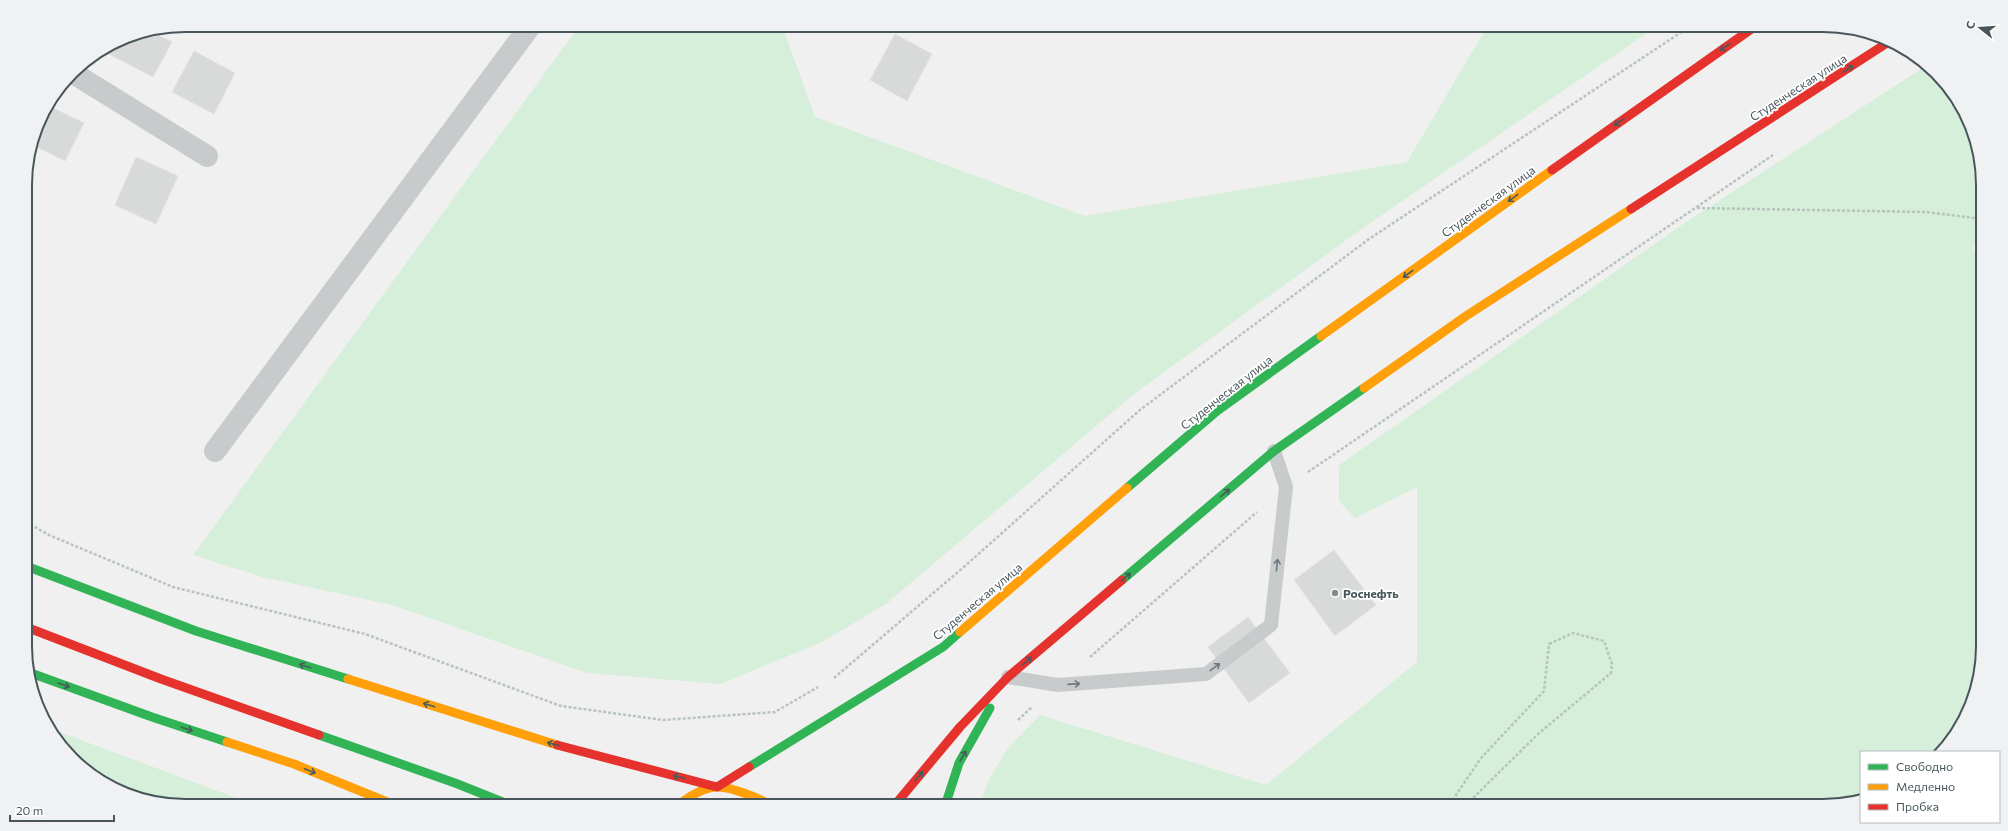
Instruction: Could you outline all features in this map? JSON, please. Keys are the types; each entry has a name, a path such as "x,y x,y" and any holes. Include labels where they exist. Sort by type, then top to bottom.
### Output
{"main road":[{"name":"Студенческая улица","path":"686,799 717,787 943,647 1217,411 1577,152 1747,32"},
{"name":"Студенческая улица","path":"900,799 960,728 1008,677 1274,451 1466,316 1884,45"},
{"path":"32,568 196,631 529,737 758,799"},
{"path":"32,629 168,682 455,783 495,799"},
{"path":"35,674 152,717 294,764 379,799"},
{"path":"947,799 959,763 1008,677"}],"street":[{"path":"215,451 526,32"},
{"path":"78,76 207,156"}],"lane":[{"path":"1008,677 1058,685 1206,674 1270,625 1286,487 1274,451"}],"path":[{"path":"833,679 965,566 1142,409 1369,239 1681,32"},
{"path":"1017,722 1021,716 1286,487 1774,154"},
{"path":"1696,208 1926,212 1976,218"},
{"path":"32,526 49,536 173,587 365,634 561,706 663,720 775,712 820,686"},
{"path":"1453,799 1481,758 1544,691 1549,644 1573,633 1604,641 1612,664 1611,673 1538,734 1472,799"}],"green space":[{"path":"575,32 785,32 815,117 1085,216 1407,162 1484,32 1649,32 1363,228 1134,394 886,604 822,642 720,684 587,673 392,605 262,577 193,555"},
{"path":"1922,68 1938,84 1950,100 1960,118 1971,146 1976,175 1976,243 1973,246 1976,258 1976,656 1968,695 1950,731 1934,751 1860,751 1860,794 1833,799 982,799 989,779 1008,748 1040,715 1266,785 1417,662 1417,487 1355,518 1339,501 1339,465 1683,224"},
{"path":"58,731 239,799 175,799 136,791 100,773 84,761 70,747"}],"building":[{"path":"895,34 932,54 907,101 870,80"},
{"path":"157,35 172,42 153,77 108,54 136,40"},
{"path":"194,51 235,73 214,114 172,92"},
{"path":"53,108 84,123 65,161 37,147 40,136"},
{"path":"136,157 178,176 156,224 115,205"},
{"name":"Роснефть","path":"1334,550 1376,605 1335,636 1294,580"},
{"path":"1248,617 1290,673 1249,703 1208,647"}],"traffic: fast":[{"path":"1127,488 1217,411 1321,336"},
{"path":"1122,580 1274,451 1364,388"},
{"path":"32,568 196,631 348,679"},
{"path":"749,767 943,647 960,632"},
{"path":"35,674 152,717 227,742"},
{"path":"947,799 959,763 990,708"},
{"path":"319,735 455,783 495,799"}],"traffic: slow":[{"path":"1321,336 1552,170"},
{"path":"1364,388 1466,316 1631,209"},
{"path":"960,632 1127,488"},
{"path":"348,679 557,745"},
{"path":"227,742 294,764 380,799"},
{"path":"687,799 706,789 716,787 737,791 757,799"}],"traffic: jam":[{"path":"1552,170 1747,32"},
{"path":"1631,209 1884,45"},
{"path":"900,799 960,727 1008,677 1122,580"},
{"path":"32,629 161,679 319,735"},
{"path":"557,745 717,787 749,767"}],"place":[{"name":"Роснефть","path":"1335,593"}]}
